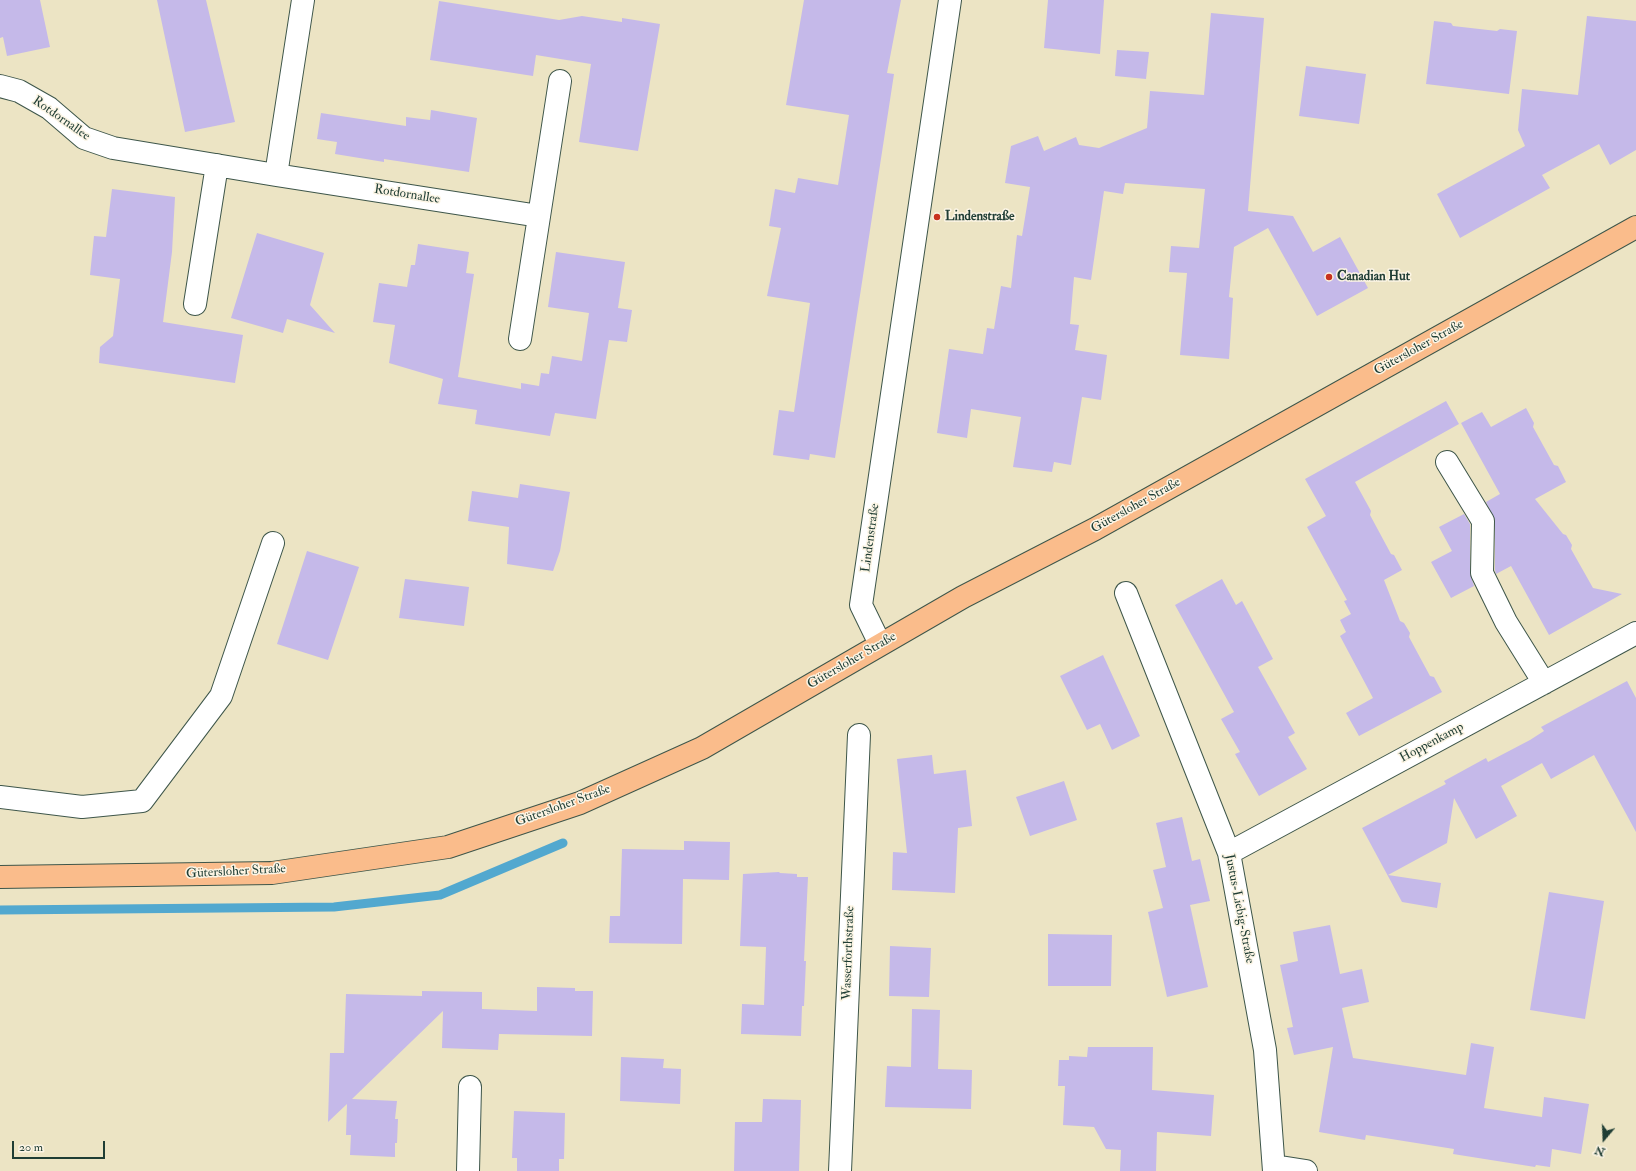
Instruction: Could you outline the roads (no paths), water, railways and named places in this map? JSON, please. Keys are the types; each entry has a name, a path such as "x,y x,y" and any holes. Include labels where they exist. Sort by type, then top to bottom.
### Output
{"main road":[{"name":"Gütersloher Straße","path":"0,877 272,873 448,847 580,803 702,748 963,597 1095,529 1636,226"}],"street":[{"path":"276,175 304,0"},
{"name":"Lindenstraße","path":"880,644 861,605 950,0"},
{"path":"520,338 560,81"},
{"name":"Rotdornallee","path":"0,86 19,91 50,108 84,138 113,148 539,216"},
{"path":"194,304 217,165"},
{"path":"1446,462 1483,521 1482,573 1506,622 1544,683"},
{"path":"0,797 82,807 142,801 222,696 273,543"},
{"name":"Justus-Liebig-Straße","path":"1126,592 1229,853 1265,1050 1274,1168"},
{"name":"Hoppenkamp","path":"1229,853 1636,633"},
{"name":"Wasserforthstraße","path":"840,1171 859,735"},
{"path":"468,1171 470,1087"},
{"path":"1274,1168 1306,1171"}],"waterway":[{"path":"0,910 334,907 440,895 563,843"}],"place":[{"name":"Lindenstraße","path":"937,217"},
{"name":"Canadian Hut","path":"1329,277"}]}
